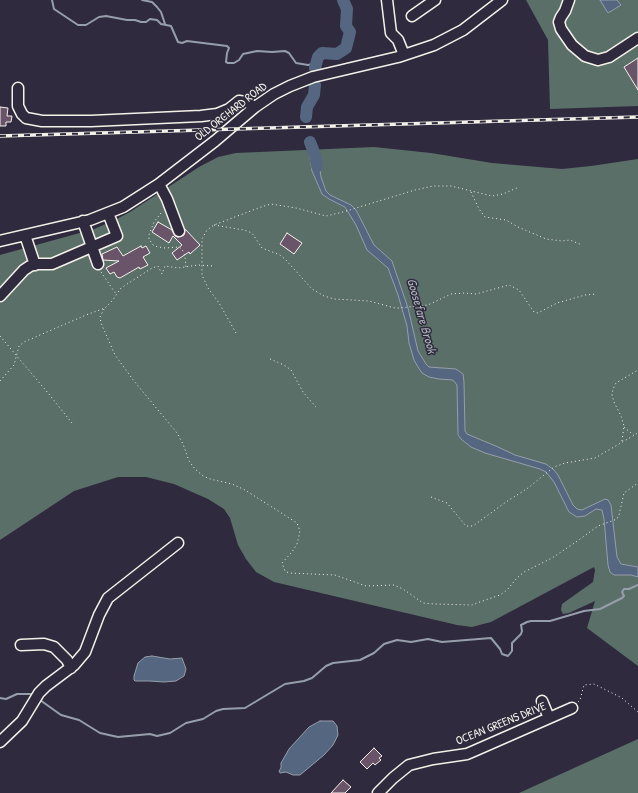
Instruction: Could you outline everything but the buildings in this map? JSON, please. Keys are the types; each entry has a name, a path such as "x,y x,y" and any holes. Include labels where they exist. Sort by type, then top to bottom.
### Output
{"street":[{"path":"387,0 391,33 398,40 404,55"},
{"path":"412,16 435,0"},
{"name":"OLD ORCHARD ROAD","path":"0,242 83,221 108,213 134,201 159,184 215,141 256,107 282,90 313,77 404,55 434,45 454,35 502,0"},
{"path":"569,0 559,22 561,29 572,46 585,56 598,60 609,57 636,43"},
{"path":"18,88 18,106 22,114 26,118 42,121 91,121 201,116 217,114 229,109 239,101 246,102 256,107"},
{"path":"159,184 167,199 179,231"},
{"path":"0,296 24,270 35,265 52,264 117,236 108,213"},
{"path":"83,221 98,264"},
{"path":"25,235 35,265"},
{"path":"0,742 22,722 39,693 46,686 71,668 85,652 99,615 108,598 178,543"},
{"path":"21,645 44,644 54,647 71,668"},
{"path":"542,701 549,718"},
{"name":"OCEAN GREENS DRIVE","path":"380,792 393,778 409,765 470,753 572,708"}],"path":[{"path":"236,333 219,303 206,285 202,275 202,244 204,234 214,225 271,204 292,207 326,216 346,212 415,190 433,186 452,186 485,195 495,196 519,187"},
{"path":"471,191 477,206 485,217 506,220 546,239 562,241 570,240 582,245"},
{"path":"161,213 154,222 149,239 153,245 158,247 179,247 185,256 186,267"},
{"path":"214,225 252,233 262,248 280,255 296,270 307,285 324,296 338,299 374,301 399,308 428,304 451,294 476,294 509,285 519,290 534,312 538,313 557,303 585,295 597,294"},
{"path":"98,264 106,281 116,294"},
{"path":"0,381 12,369 19,346 29,339 104,309 110,304 120,288 154,267 158,266 162,274 165,266 175,268 213,266"},
{"path":"104,309 100,317 100,323 115,355 134,381 177,433 189,461 195,470 210,479 232,484 245,490 297,523 300,531 297,544 282,563 287,572 332,575 366,586 397,586 419,601 426,603 472,605 500,595 507,590 514,580 521,574 552,558 595,527 617,519 624,493 638,483"},
{"path":"0,336 72,423"},
{"path":"270,359 291,370 303,392 316,407"},
{"path":"622,441 624,426 614,402 612,395 613,389 616,383 638,370"},
{"path":"624,426 631,433 635,434"},
{"path":"431,496 447,504 466,526 473,526 528,488 554,467 565,463 594,458 638,433"},
{"path":"572,708 580,700 584,685 594,684 607,689 622,698 638,712"}],"green space":[{"path":"526,0 638,0 638,106 550,109 548,40"},
{"path":"374,147 431,153 492,163 562,169 638,159 638,567 623,564 638,574 638,666 587,628 595,601 569,613 563,614 561,610 562,604 593,582 594,567 491,622 472,627 457,625 274,582 256,572 246,559 238,545 230,518 224,509 208,499 174,484 146,477 118,477 74,491 0,540 0,255 94,229 113,221 130,212 199,167 218,157 236,153","holes":["611,557 617,557 620,563"]},
{"path":"638,739 638,793 519,793"}],"water":[{"path":"600,0 617,0 621,5 608,13"},
{"path":"317,149 321,177 326,191 330,195 351,205 356,210 374,245 392,261 408,308 418,351 426,364 429,367 456,369 463,374 465,431 467,434 515,455 546,464 558,475 573,505 577,509 582,510 605,499 608,500 611,505 617,557 621,564 638,567 638,577 631,575 614,575 610,572 602,510 596,509 585,516 577,517 569,512 554,482 546,472 485,453 471,447 458,435 457,385 453,380 429,377 422,373 418,367 414,360 409,343 407,326 388,268 367,250 356,225 345,207 322,194 312,171 310,158 310,150"},
{"path":"152,656 170,659 182,658 186,669 184,676 176,681 135,681 134,676 138,663 145,657"},
{"path":"320,721 333,721 337,726 338,735 333,745 324,755 300,775 293,775 286,772 280,773 281,763 289,749 309,727"}],"waterway":[{"path":"52,0 54,9 78,25 86,25 99,17 106,16 141,22 146,22 150,19 157,20 161,24 171,26 178,42 182,43 187,41 227,46 229,48 226,62 228,63 234,63 239,60 243,54 257,51 285,51 289,53 296,63 308,65 316,63"},
{"path":"142,0 152,2 157,7 161,12 165,24"},
{"name":"Goosefare Brook","path":"315,68 318,57 322,53 337,54 346,48 350,32 346,26 347,9 343,0"},
{"name":"Goosefare Brook","path":"306,117 307,107 314,95 315,85"},
{"name":"Goosefare Brook","path":"310,142 317,166"},
{"path":"40,700 61,715 79,720 100,733 118,737 150,734 157,736 170,733 186,723 203,719 216,711 223,709 245,708 285,684 312,678 326,666 333,663 360,660 374,653 384,644 397,640 411,642 428,639 442,642 491,638 502,654 508,656 512,651 512,643 521,634 521,625 531,621 550,621 584,611 600,609 622,598 624,596 622,592 624,589 629,589 638,585"},
{"path":"0,698 6,699 17,694 31,694"}],"railway":[{"path":"0,136 638,117"}]}
